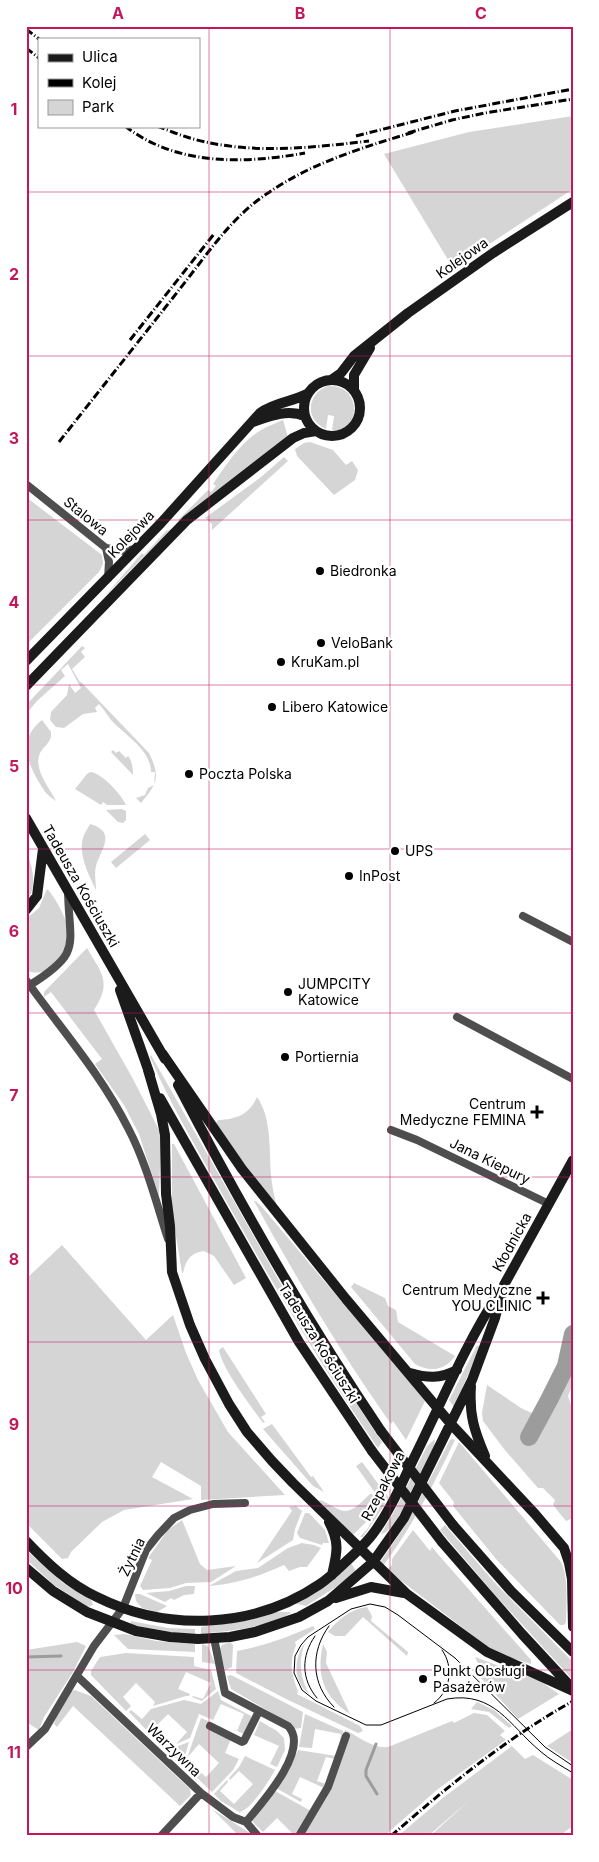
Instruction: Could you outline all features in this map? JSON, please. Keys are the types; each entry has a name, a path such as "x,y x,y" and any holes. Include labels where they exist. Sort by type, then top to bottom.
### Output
{"street":[{"name":"Kolejowa","path":"331,380 341,373 354,356 373,343 415,308 500,248 573,202"},
{"name":"Kolejowa","path":"354,390 354,375 373,343"},
{"path":"331,380 343,382 354,390 359,399 360,409 358,421 352,428 341,435 324,436 307,422 304,405 307,394 315,386 331,380"},
{"name":"Kolejowa","path":"26,660 136,549 260,413 272,406 300,398 307,394"},
{"path":"251,423 285,413 305,416"},
{"path":"26,686 187,520 293,438 304,433 316,431"},
{"name":"Stalowa","path":"26,484 106,548 109,562 108,578"},
{"path":"106,548 120,551 136,549"},
{"name":"Tadeusza Kościuszki","path":"26,818 162,1053 212,1149 285,1280 343,1374 381,1431 453,1525 511,1591 573,1652"},
{"path":"26,910 36,896 43,849"},
{"path":"68,889 72,941 69,951 62,962 47,974 28,982 91,1067 129,1128 142,1157 170,1246"},
{"path":"523,916 573,942"},
{"name":"Tadeusza Kościuszki","path":"112,968 158,1095 289,1325 327,1385 372,1451 442,1542 573,1690"},
{"path":"457,1017 573,1079"},
{"path":"162,1053 242,1169 346,1299 451,1424 568,1549 572,1579 573,1627"},
{"path":"148,1070 165,1135 166,1194 172,1272 194,1335 217,1384 248,1432 272,1461 328,1519 407,1594 487,1652 573,1690"},
{"name":"Jana Kiepury","path":"391,1130 417,1140 549,1204"},
{"name":"Kłodnicka","path":"451,1424 472,1380 495,1318 504,1285 573,1160"},
{"name":"Rzepakowa","path":"26,1541 66,1579 97,1597 143,1614 178,1620 203,1621 233,1618 259,1612 294,1599 332,1575 372,1535 393,1501 456,1370 488,1310 504,1285"},
{"path":"409,1372 434,1378 448,1375 456,1370"},
{"path":"472,1380 470,1405 472,1421 487,1462"},
{"path":"328,1601 373,1562 404,1518 451,1424"},
{"name":"Żytnia","path":"111,1622 123,1608 146,1550 174,1518 190,1510 213,1504 245,1503"},
{"path":"328,1519 336,1535 337,1543 332,1575"},
{"path":"26,1568 52,1591 75,1606 111,1622 136,1631 170,1637 198,1639 247,1634 274,1626 299,1617 328,1601 371,1587 407,1594"},
{"path":"26,1747 45,1729 94,1646 111,1622"},
{"path":"214,1638 225,1693 288,1726 295,1738 286,1767 246,1822"},
{"name":"Warzywna","path":"77,1676 201,1793 233,1816 246,1822 258,1836"},
{"path":"210,1726 244,1741 258,1711"},
{"path":"299,1836 328,1787 346,1736"},
{"path":"161,1836 201,1793"}],"green space":[{"path":"573,116 573,189 453,268 384,154 469,132"},
{"path":"328,386 339,387 347,392 352,400 354,408 353,417 349,424 342,429 332,430 334,416 328,415 326,429 319,425 311,413 312,400 321,389"},
{"path":"283,420 288,437 178,520 208,490 211,492 216,486 213,484 223,469 247,441 261,430"},
{"path":"310,442 333,450 346,465 352,461 358,470 355,480 334,495 297,456 295,449 304,443"},
{"path":"284,457 288,461 212,530 212,524 205,518 261,477"},
{"path":"26,497 102,555 103,564 99,572 26,645"},
{"path":"171,529 104,597 142,553 144,555 166,531"},
{"path":"82,646 85,648 81,652 85,657 72,669 80,682 149,753 156,775 154,784 155,772 151,772 147,757 137,744 111,720 99,704 95,708 97,712 83,714 64,728 56,727 50,720 51,712 67,695 69,684 75,693 81,688 68,664 61,670 65,676 38,700 26,714 26,705"},
{"path":"42,720 51,732 51,737 38,759 40,772 56,801 41,785 29,762 28,740 35,726"},
{"path":"113,750 116,753 119,751 126,758 128,756 132,765 133,775 111,752"},
{"path":"90,772 100,776 111,785 126,805 107,805 103,802 101,805 75,789"},
{"path":"154,785 141,803 136,798 145,795 148,788"},
{"path":"122,809 126,811 126,820 123,823 118,822 106,810"},
{"path":"90,824 98,827 105,837 95,869 96,890 85,865 82,851 84,836"},
{"path":"145,834 150,840 116,868 111,862"},
{"path":"26,851 31,864 33,885 26,905"},
{"path":"47,889 63,914 67,925 68,938 62,955 56,962 43,972 34,973 26,970 26,919 39,908"},
{"path":"87,948 101,972 104,985 103,992 94,1010 133,1079 161,1134 159,1196 139,1134 124,1105 95,1064 102,1059 51,992 44,997 44,992"},
{"path":"151,1055 294,1307 382,1442 378,1448 298,1325 261,1263 176,1111 158,1075 150,1057"},
{"path":"257,1097 262,1105 267,1125 270,1145 271,1179 277,1206 240,1161 216,1123 218,1120 231,1119 246,1112"},
{"path":"172,1144 174,1144 246,1278 234,1285 214,1256 204,1251 195,1253 189,1258 182,1273 172,1211"},
{"path":"254,1201 262,1207 425,1401 406,1440 393,1421 391,1424 337,1343"},
{"path":"62,1245 146,1340 173,1315 186,1353 198,1380 228,1432 285,1495 201,1500 201,1486 161,1462 152,1477 193,1499 124,1510 102,1522 71,1552 68,1558 62,1559 26,1523 26,1279"},
{"path":"354,1283 385,1298 388,1306 396,1310 398,1322 455,1356 447,1364 437,1369 426,1369 415,1364 351,1287"},
{"path":"573,1325 573,1384 568,1396 573,1412 573,1518 566,1521 553,1505 555,1500 543,1488 538,1488 504,1449 483,1421 482,1413 487,1385 521,1408 534,1414 563,1359"},
{"path":"477,1345 480,1347 454,1407 449,1400"},
{"path":"223,1347 266,1414 261,1417 265,1422 263,1423 251,1407 225,1367 219,1350"},
{"path":"272,1424 324,1492 313,1486 263,1429"},
{"path":"435,1439 434,1447 402,1510 387,1531 381,1534 427,1446"},
{"path":"452,1439 455,1440 422,1505 404,1536 383,1566 381,1561 407,1523"},
{"path":"459,1442 561,1562 564,1569 566,1591 566,1622 564,1625 560,1625 496,1559 453,1506 454,1502 439,1483"},
{"path":"362,1462 382,1489 378,1497 356,1466"},
{"path":"385,1492 389,1498 363,1537 360,1537 368,1528"},
{"path":"372,1494 376,1501 366,1522 353,1535 318,1500 346,1511 359,1505"},
{"path":"296,1506 302,1511 293,1540 257,1563 292,1511 289,1507"},
{"path":"305,1513 309,1513 325,1530 329,1543 323,1543 322,1545 300,1538 297,1533"},
{"path":"182,1520 200,1564 207,1570 236,1566 211,1582 186,1583 170,1588 143,1590 140,1586 152,1560 148,1558 168,1530"},
{"path":"445,1525 494,1582 573,1662 573,1680 496,1596 440,1530"},
{"path":"413,1530 430,1551 432,1547 531,1660 531,1664 496,1653 387,1570 392,1565 392,1559"},
{"path":"302,1543 321,1548 307,1567 300,1567 289,1571 284,1565 248,1579 209,1586 236,1571 258,1568 288,1548"},
{"path":"26,1550 63,1583 91,1600 93,1605 88,1607 54,1585 26,1559"},
{"path":"351,1563 356,1571 339,1585 306,1606 294,1603"},
{"path":"186,1586 195,1586 194,1594 184,1595 174,1600 171,1598 165,1602 146,1593 169,1591"},
{"path":"135,1594 140,1594 167,1606 157,1612 142,1608 136,1601"},
{"path":"367,1607 372,1616 371,1621 408,1652 407,1656 363,1617 345,1636 335,1636 328,1632 345,1615"},
{"path":"276,1612 291,1613 260,1625 201,1634 201,1627 251,1620"},
{"path":"131,1621 168,1628 195,1629 195,1634 130,1625"},
{"path":"313,1626 315,1629 295,1642 292,1668 298,1691 297,1694 360,1726 363,1731 358,1733 236,1673 237,1651 276,1641"},
{"path":"125,1634 156,1641 195,1644 195,1652 128,1649 114,1635"},
{"path":"77,1642 86,1646 73,1672 44,1717 39,1730 26,1722 26,1650"},
{"path":"230,1642 233,1645 232,1667 225,1670 219,1650 222,1645"},
{"path":"305,1643 301,1656 301,1669 309,1694 300,1683 296,1670 298,1656"},
{"path":"202,1644 208,1646 215,1664 202,1662"},
{"path":"323,1644 327,1652 326,1663 350,1714 333,1700 324,1684 320,1665"},
{"path":"126,1653 194,1657 194,1666 211,1670 216,1689 202,1701 192,1697 203,1699 211,1683 186,1672 178,1689 190,1694 189,1696 153,1706 155,1702 136,1683 123,1697 131,1706 126,1711 91,1675 91,1671 100,1657"},
{"path":"475,1657 540,1681 559,1694 518,1719 481,1678 480,1668"},
{"path":"231,1675 303,1712 301,1728 294,1729 287,1722 231,1689 227,1676"},
{"path":"75,1690 91,1696 190,1789 191,1795 180,1806 73,1706 57,1727 54,1724 72,1691"},
{"path":"218,1691 221,1700 251,1716 246,1735 237,1731 244,1714 221,1704 213,1720 199,1714 190,1738 176,1744 187,1732 168,1714 155,1727 163,1735 157,1741 129,1712 131,1710 142,1719 151,1709 184,1700 201,1704"},
{"path":"477,1702 494,1710 512,1726 509,1728 489,1712 471,1709"},
{"path":"474,1713 487,1715 505,1731 500,1735 506,1740 438,1789 384,1836 302,1836 317,1811 345,1730 371,1744 388,1747 452,1721 454,1723"},
{"path":"305,1714 343,1731 339,1746 341,1734 315,1729 312,1748 299,1747"},
{"path":"201,1718 210,1722 208,1727 231,1739 225,1753 239,1759 233,1770 212,1792 193,1774 197,1769 206,1777 219,1763 199,1744 187,1758"},
{"path":"260,1721 277,1731 284,1738 285,1750 277,1767 270,1764 279,1746 254,1735"},
{"path":"573,1729 573,1763 547,1746"},
{"path":"163,1739 173,1748 189,1742 184,1759 193,1768 190,1772 160,1743"},
{"path":"512,1746 525,1759 533,1755 573,1780 573,1826 559,1836 430,1836 471,1799 428,1836 398,1836 444,1797"},
{"path":"298,1750 336,1756 335,1759 326,1757 317,1781 326,1784 324,1788 300,1777 292,1794 302,1799 301,1802 276,1788 289,1771"},
{"path":"245,1756 275,1770 254,1801 239,1812 221,1801 214,1794 227,1780 228,1782 220,1791 234,1804 253,1784 239,1771 230,1780 229,1778 239,1767"},
{"path":"275,1791 311,1811 295,1836 277,1818 263,1832 252,1821"},
{"path":"212,1809 250,1833 248,1836 239,1836"}],"waterway":[{"path":"529,1437 566,1366 573,1334"},
{"path":"26,1657 61,1656"},
{"path":"376,1744 366,1770 366,1776 377,1794"}],"tram line":[{"path":"573,1766 545,1747 455,1658 385,1607 370,1604 351,1609 308,1637 295,1656 294,1673 302,1690 316,1701 366,1725 381,1725 447,1699 463,1698 477,1700 499,1712 544,1754 573,1773"},
{"path":"329,1626 319,1646 316,1668 321,1688 326,1698 334,1707"},
{"path":"315,1636 307,1651 305,1667 308,1683 317,1698"},
{"path":"434,1703 444,1692 449,1678 448,1664 442,1650"}],"railway":[{"path":"26,29 38,38"},
{"path":"26,48 38,57"},
{"path":"356,136 455,111 573,89"},
{"path":"408,133 452,120 485,113 573,99"},
{"path":"128,128 166,149 211,159 258,159 305,153"},
{"path":"162,128 186,137 234,147 302,148 369,141"},
{"path":"59,442 220,238 242,214 285,182 320,164 414,132"},
{"path":"130,340 214,234"},
{"path":"391,1836 434,1799 501,1747 573,1701"}],"place":[{"name":"Biedronka","path":"320,571"},
{"name":"VeloBank","path":"321,643"},
{"name":"KruKam.pl","path":"281,662"},
{"name":"Libero Katowice","path":"272,707"},
{"name":"Poczta Polska","path":"189,774"},
{"name":"UPS","path":"395,851"},
{"name":"InPost","path":"349,876"},
{"name":"JUMPCITY Katowice","path":"288,992"},
{"name":"Portiernia","path":"285,1057"},
{"name":"Centrum Medyczne FEMINA","path":"537,1112"},
{"name":"Centrum Medyczne YOU CLINIC","path":"543,1298"},
{"name":"Punkt Obsługi Pasażerów","path":"423,1679"}]}
